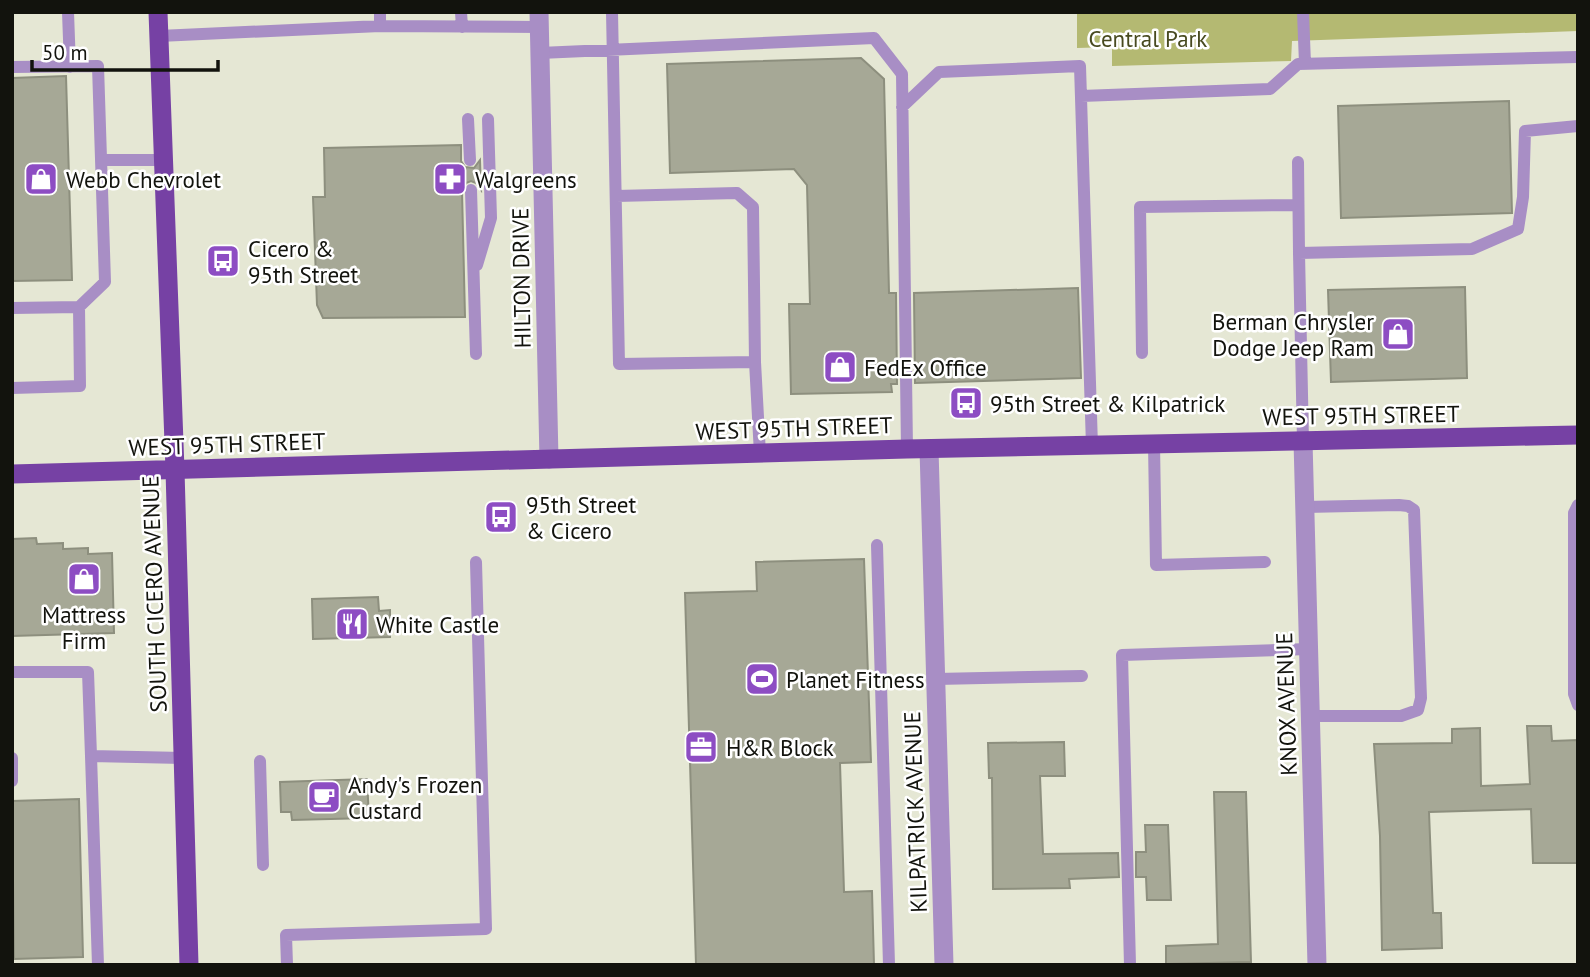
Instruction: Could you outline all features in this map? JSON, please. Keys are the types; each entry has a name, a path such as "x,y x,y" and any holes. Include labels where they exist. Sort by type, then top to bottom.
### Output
{"main road":[{"name":"SOUTH CICERO AVENUE","path":"158,12 175,470 189,965"},
{"name":"WEST 95TH STREET","path":"12,474 907,449 1578,435"}],"street":[{"name":"HILTON DRIVE","path":"539,20 550,459"},
{"name":"KNOX AVENUE","path":"1303,441 1317,965"},
{"name":"KILPATRICK AVENUE","path":"929,449 944,965"}],"lane":[{"path":"68,12 70,67"},
{"path":"380,12 380,26"},
{"path":"461,12 462,27"},
{"path":"612,12 619,364 755,362"},
{"path":"1303,12 1305,64"},
{"path":"159,36 380,26 462,27 539,20"},
{"path":"540,53 874,38 902,74 907,449"},
{"path":"1081,96 1270,89 1298,64 1578,57"},
{"path":"12,68 99,66 105,282 79,307 12,309"},
{"path":"902,107 939,72 1080,66 1092,446"},
{"path":"468,119 470,160"},
{"path":"473,279 491,218 488,119"},
{"path":"1299,253 1472,249 1518,229 1523,197 1525,131 1578,126"},
{"path":"101,160 164,160"},
{"path":"1298,162 1303,441"},
{"path":"471,190 476,354"},
{"path":"615,196 737,193 753,206 755,362 760,454"},
{"path":"1143,353 1140,206 1298,205"},
{"path":"12,388 80,386 79,307"},
{"path":"1154,444 1156,565 1265,562"},
{"path":"1305,507 1399,505 1414,510 1421,698 1418,710 1401,716 1311,716"},
{"path":"1578,505 1574,513 1574,694 1578,705"},
{"path":"877,545 889,965"},
{"path":"287,965 286,935 486,929 476,562"},
{"path":"1130,965 1122,655 1309,649"},
{"path":"12,672 88,673 98,965"},
{"path":"936,679 1082,676"},
{"path":"91,756 183,758"},
{"path":"12,758 12,781"},
{"path":"260,761 263,864"}],"green space":[{"name":"Central Park","path":"1077,12 1578,12 1578,31 1292,41 1291,61 1112,66 1112,47 1077,48"}],"building":[{"path":"861,58 884,79 889,293 896,293 897,384 891,384 892,392 791,394 789,304 810,304 807,185 794,169 670,173 667,64"},
{"name":"Webb Chevrolet","path":"66,76 72,280 12,281 12,78"},
{"path":"1509,101 1512,213 1341,218 1338,106"},
{"name":"Walgreens","path":"461,145 461,161 465,167 474,168 480,160 481,190 471,181 466,183 462,191 465,317 323,318 317,305 313,197 325,197 324,148"},
{"name":"Berman Chrysler Dodge Jeep Ram","path":"1465,287 1467,378 1331,382 1328,290"},
{"path":"1078,288 1081,378 915,383 914,293"},
{"path":"36,538 37,544 63,543 63,549 88,548 88,554 112,553 114,633 12,636 12,539"},
{"path":"864,559 871,762 840,763 844,892 872,891 874,965 696,965 685,593 757,591 756,562"},
{"name":"White Castle","path":"378,597 379,611 390,610 390,637 313,639 312,599"},
{"path":"1527,726 1551,726 1552,741 1578,740 1578,863 1533,863 1531,809 1429,812 1433,913 1441,913 1442,948 1382,950 1380,836 1374,744 1452,743 1452,729 1480,728 1481,786 1530,784"},
{"path":"1064,742 1065,776 1040,776 1043,854 1118,853 1119,877 1069,879 1070,888 993,889 992,778 989,778 988,743"},
{"name":"Andy's Frozen Custard","path":"367,779 369,818 292,820 291,812 281,812 280,782"},
{"path":"1214,792 1246,792 1251,962 1166,964 1166,946 1218,944"},
{"path":"79,799 83,957 14,959 12,801"},
{"path":"1145,825 1168,825 1171,900 1147,900 1146,877 1136,877 1136,852 1146,852"}],"place":[{"name":"Webb Chevrolet","path":"41,179"},
{"name":"Walgreens","path":"450,179"},
{"name":"Cicero & 95th Street","path":"223,261"},
{"name":"Berman Chrysler Dodge Jeep Ram","path":"1398,334"},
{"name":"FedEx Office","path":"840,367"},
{"name":"95th Street & Kilpatrick","path":"966,403"},
{"name":"95th Street & Cicero","path":"501,517"},
{"name":"Mattress Firm","path":"84,579"},
{"name":"White Castle","path":"352,624"},
{"name":"Planet Fitness","path":"762,679"},
{"name":"H&R Block","path":"701,747"},
{"name":"Andy's Frozen Custard","path":"324,797"}]}
